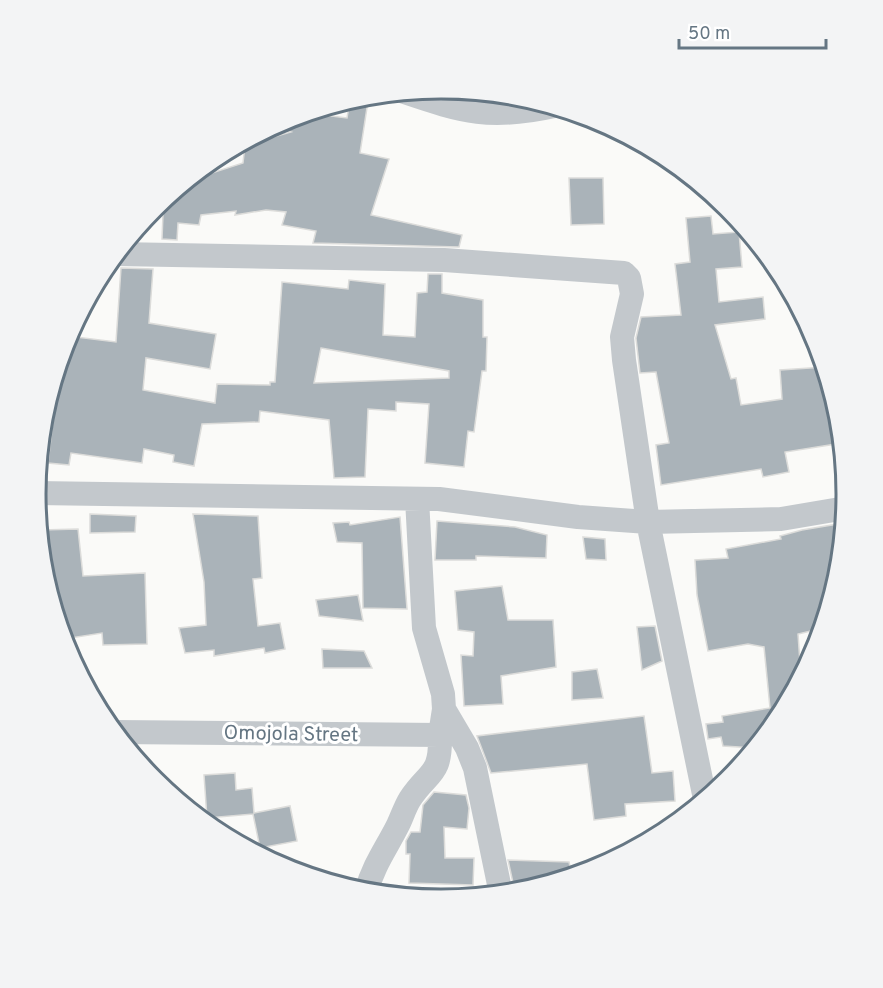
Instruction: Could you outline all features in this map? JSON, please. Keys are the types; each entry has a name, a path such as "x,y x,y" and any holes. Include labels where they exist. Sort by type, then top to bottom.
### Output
{"street":[{"path":"427,100 488,115 535,110"},
{"path":"128,254 444,260 624,273 629,278 632,294 622,337 624,360 648,522 703,790"},
{"path":"46,493 439,499 578,517 648,522 781,519 836,510"},
{"path":"369,882 378,856 397,827 410,799 434,773 440,757 443,694 424,628 417,498"},
{"path":"444,709 476,768 499,885"},
{"name":"Omojola Street","path":"127,732 440,735"}],"building":[{"path":"367,106 360,153 389,159 371,215 462,235 459,247 313,243 316,231 282,225 286,212 266,210 235,215 236,211 201,215 199,225 178,223 177,240 162,239 163,214 212,173 243,163 244,152 273,137 291,132 287,131 290,129 328,116 347,118 348,110"},
{"path":"569,178 603,178 604,224 571,225"},
{"path":"711,216 713,234 736,232 739,236 742,267 716,269 719,302 763,297 765,319 715,325 731,379 736,378 741,405 782,399 780,370 816,368 833,444 785,452 789,472 763,477 761,469 661,485 656,445 669,443 656,372 640,373 636,338 641,317 681,315 675,264 690,262 686,218"},
{"path":"121,268 153,269 149,323 216,334 210,369 146,358 143,390 215,403 217,384 270,385 270,382 275,382 282,282 348,289 349,280 385,284 383,335 415,337 417,293 427,292 428,274 442,274 442,293 483,300 483,337 487,337 486,371 482,371 474,432 468,431 464,467 425,463 429,404 396,402 396,411 368,409 365,477 334,478 329,420 260,411 259,422 202,424 194,466 173,462 174,455 144,449 142,463 71,453 69,465 48,463 60,392 79,337 116,342","holes":["321,348 449,371 449,378 314,383"]},
{"path":"90,514 136,516 135,532 90,533"},
{"path":"193,514 258,516 262,578 253,579 258,626 280,623 285,649 265,653 264,648 214,656 214,650 185,653 179,628 206,625 204,582"},
{"path":"400,517 407,609 363,608 362,543 337,542 333,523 349,522 350,525"},
{"path":"437,521 515,527 547,535 546,558 476,556 476,560 435,560"},
{"path":"835,524 829,571 816,621 812,631 798,634 800,660 796,669 784,692 755,734 744,747 723,746 721,737 708,739 706,724 723,722 722,716 770,708 764,647 748,644 708,651 697,595 695,560 728,558 726,549 781,539 780,536"},
{"path":"78,529 83,576 145,573 147,644 103,645 102,633 74,637 67,621 54,571 48,530"},
{"path":"583,537 605,539 606,560 586,559"},
{"path":"502,586 508,620 553,620 556,667 501,676 503,704 464,706 461,655 473,656 474,632 458,630 455,591"},
{"path":"358,595 363,621 319,616 316,600"},
{"path":"655,626 662,661 642,670 637,627"},
{"path":"322,649 364,651 372,668 323,668"},
{"path":"597,669 603,698 572,700 572,672"},
{"path":"644,716 652,773 673,771 675,801 625,804 626,816 594,820 587,764 491,773 477,736"},
{"path":"235,773 236,790 252,788 254,813 290,806 297,841 265,847 259,844 253,814 215,817 207,811 204,775"},
{"path":"434,792 466,795 469,808 467,829 444,827 445,858 474,858 473,885 409,883 410,854 406,854 406,841 411,832 420,832 423,805"},
{"path":"508,860 569,862 570,867 568,868 513,882"}]}
